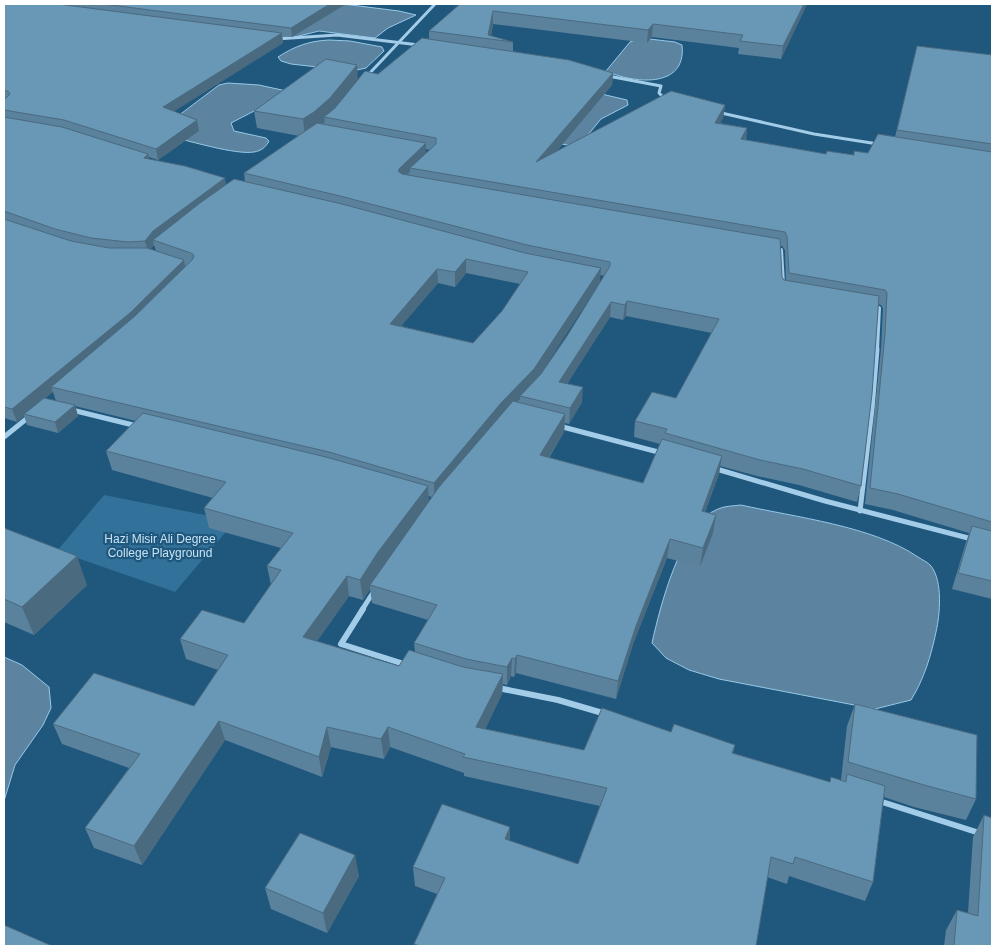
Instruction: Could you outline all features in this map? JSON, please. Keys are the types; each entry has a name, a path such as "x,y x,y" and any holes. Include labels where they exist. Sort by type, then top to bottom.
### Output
{"street":[{"path":"362,82 435,4"},
{"path":"269,38 294,41 324,34 425,46"},
{"path":"600,74 661,86 659,93 662,98 670,100"},
{"path":"713,111 814,134 879,145"},
{"path":"773,249 781,250 783,291"},
{"path":"860,510 870,440 878,338 878,308 869,306"},
{"path":"66,409 144,427"},
{"path":"4,437 32,415"},
{"path":"550,424 664,453"},
{"path":"710,467 860,510 980,541"},
{"path":"380,583 341,644 413,666"},
{"path":"493,687 558,700 615,717"},
{"path":"874,799 992,837"}],"green space":[{"name":"Hazi Misir Ali Degree College Playground","path":"104,495 235,521 175,592 57,551"}],"shaded area":[{"path":"204,4 343,4 416,15 388,28 375,38 319,31 284,38"},
{"path":"641,38 675,42 682,45 681,60 676,70 667,76 643,80 606,71 630,42"},
{"path":"329,40 350,41 382,47 384,51 366,68 353,71 291,64 281,61 278,57 302,45"},
{"path":"228,83 259,85 305,95 258,109 231,123 234,131 266,138 269,141 263,148 257,151 225,150 171,137 174,119 219,85"},
{"path":"576,88 627,100 628,105 601,119 578,147 540,140"},
{"path":"741,505 832,524 879,537 900,546 931,566 935,572 940,598 937,625 932,650 920,684 911,700 875,709 719,679 689,670 666,658 652,643 660,609 674,568 693,531 705,517 718,509"},
{"path":"4,657 22,665 49,687 51,708 43,725 15,765 4,801"}],"building":[{"path":"4,4 58,4 282,33 163,107 197,120 156,149 64,120 4,110 4,100 10,94 8,91 4,91"},
{"path":"103,4 330,4 291,28"},
{"path":"460,4 804,4 783,46 740,41 743,35 653,24 648,30 493,11 488,35 513,42 429,31"},
{"path":"422,38 569,60 613,73 536,162 671,91 725,105 715,123 747,128 741,139 826,154 827,151 854,155 854,151 868,153 878,134 992,152 992,522 898,494 870,488 885,334 887,293 885,290 789,273 787,236 785,232 410,168 436,144 436,138 324,117 335,108 365,71 378,74"},
{"path":"917,46 992,55 992,144 897,130"},
{"path":"326,59 357,65 330,98 314,112 303,119 254,111"},
{"path":"4,117 62,127 148,154 144,158 185,166 225,178 153,231 145,241 128,242 91,238 55,229 4,211"},
{"path":"317,123 426,143 400,168 398,171 402,174 780,239 782,277 784,280 879,296 872,394 861,486 665,433 667,429 635,421 652,392 676,398 719,319 627,301 625,305 611,302 559,382 583,387 570,408 520,396 541,374 567,336 610,266 610,262 527,245 244,173"},
{"path":"234,179 342,204 525,253 601,268 534,369 501,403 434,483 329,452 51,387 135,316 193,259 194,255 191,253 153,240","holes":["466,259 528,272 502,311 473,343 390,324 437,269 455,272"]},
{"path":"4,219 71,241 109,248 147,248 184,260 130,313 12,409 4,407"},
{"path":"44,398 75,405 55,422 24,414"},
{"path":"513,401 565,414 540,455 643,483 662,439 722,456 702,511 716,515 703,548 670,539 636,626 618,681 517,655 515,659 512,658 507,667 466,659 414,643 437,605 370,585 439,487"},
{"path":"143,413 326,457 428,486 378,552 360,580 347,576 303,637 399,666 409,650 463,667 503,674 476,727 584,750 602,708 671,732 674,724 735,745 732,753 830,782 831,777 846,782 847,774 885,786 873,882 795,857 793,864 771,857 756,946 420,946 414,944 445,878 413,867 442,804 510,827 505,839 578,864 607,788 463,757 465,754 388,727 381,739 327,727 319,757 219,721 134,846 85,828 140,754 53,724 94,673 194,706 228,655 180,639 202,610 244,623 281,570 267,566 293,533 204,508 226,482 106,451"},
{"path":"972,526 992,531 992,581 958,573"},
{"path":"4,528 77,556 22,607 4,599"},
{"path":"855,704 977,735 976,799 848,762"},
{"path":"984,815 992,818 992,946 954,946 957,910 978,916"},
{"path":"300,833 355,855 323,913 265,888"},
{"path":"4,925 52,946 4,946"}]}
